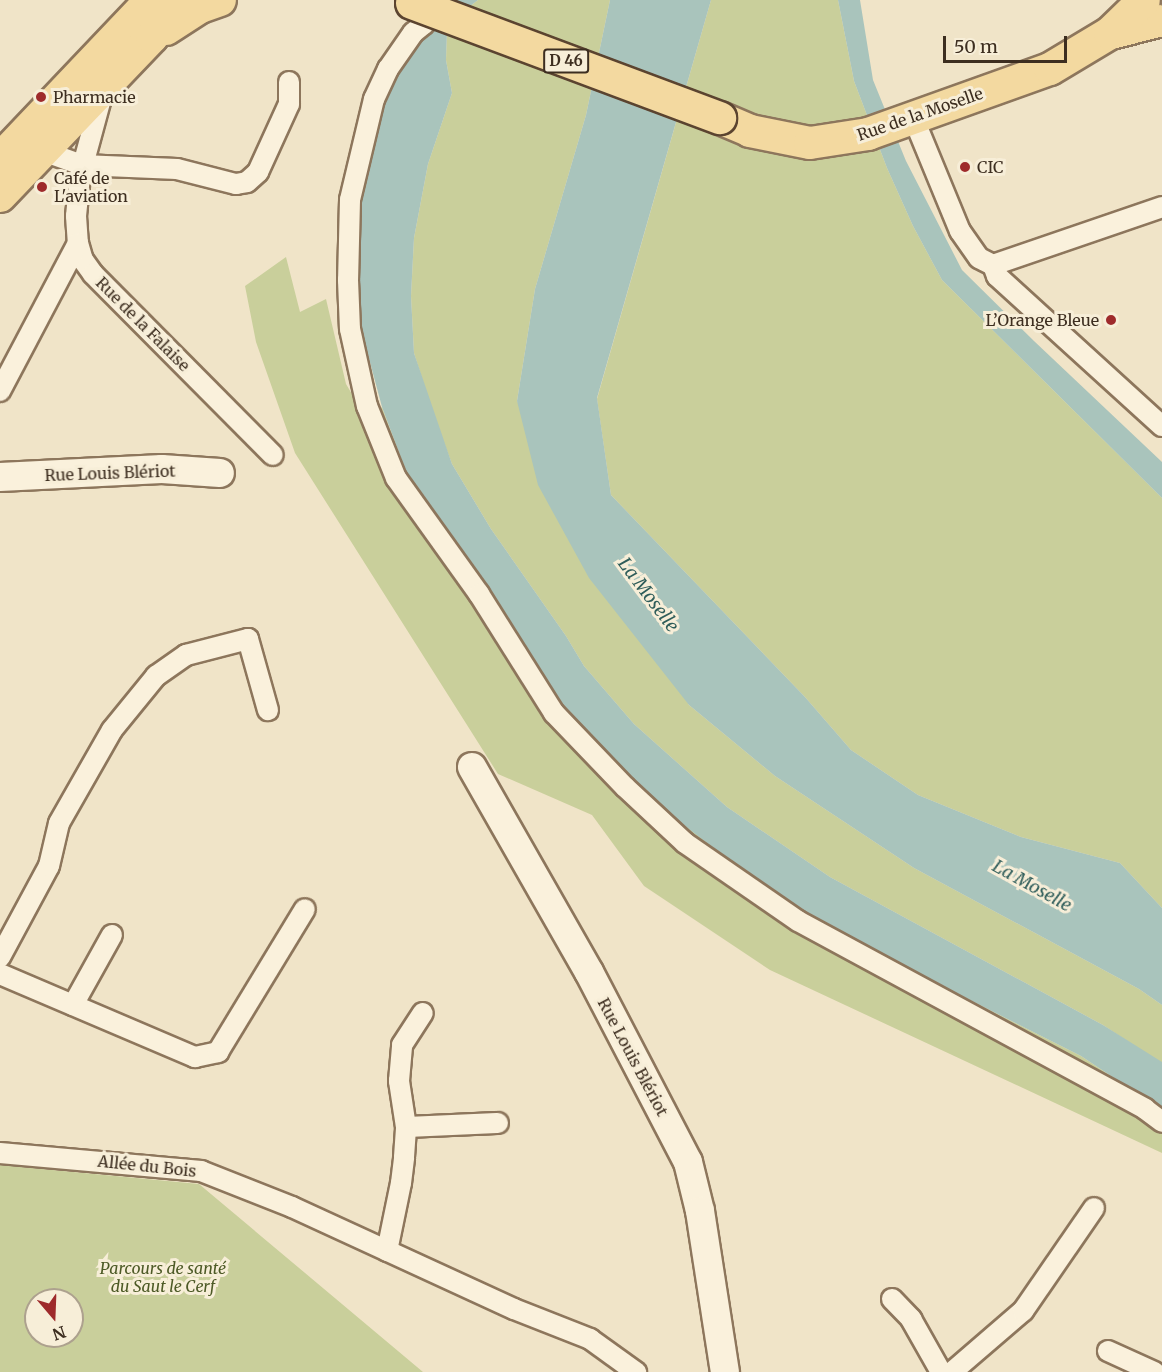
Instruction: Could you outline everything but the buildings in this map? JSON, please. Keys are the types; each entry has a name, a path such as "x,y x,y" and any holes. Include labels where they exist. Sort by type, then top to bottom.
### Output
{"main road":[{"path":"163,9 188,14 220,0"},
{"name":"Rue de la Moselle","path":"418,1 750,131 810,143 868,134 1050,69 1110,33 1154,11"},
{"path":"0,196 104,89 163,9"},
{"path":"0,159 163,9"}],"street":[{"path":"418,1 424,24 413,33 388,69 374,99 350,200 348,280 350,329 367,406 396,478 479,594 554,714 625,787 685,843 798,921 1145,1109 1162,1122"},
{"path":"43,151 82,165 177,169 236,184 247,182 258,172 289,104 290,82"},
{"name":"Rue de la Falaise","path":"104,89 82,165 76,216 78,243 83,260 93,274 273,454"},
{"path":"907,119 960,231 979,258 993,265 997,276 1162,426"},
{"path":"993,265 1162,207"},
{"path":"0,392 78,243"},
{"name":"Rue Louis Blériot","path":"0,477 162,469 220,472"},
{"path":"0,957 49,866 59,823 112,729 156,676 186,655 248,639 268,710"},
{"name":"Rue Louis Blériot","path":"472,767 589,972 688,1162 700,1210 725,1372"},
{"path":"0,974 195,1057 219,1052 305,909"},
{"path":"74,1005 112,935"},
{"path":"387,1251 401,1184 406,1127 399,1081 402,1045 423,1013"},
{"path":"406,1127 498,1123"},
{"name":"Allée du Bois","path":"0,1153 201,1171 292,1207 514,1309 590,1339 636,1372"},
{"path":"952,1372 1023,1311 1094,1208"},
{"path":"892,1299 910,1319 941,1372"},
{"path":"1108,1351 1154,1372"}],"green space":[{"path":"478,0 610,0 586,115 535,289 517,401 689,705 775,776 914,868 1139,989 1162,1005 1162,1064 1103,1025 830,877 727,807 634,724 584,666 566,636 491,529 452,464 434,416 414,353 411,296 414,238 428,164 452,93 446,60 447,32 460,14"},
{"path":"711,0 838,0 854,81 887,168 913,226 942,280 1162,498 1162,908 1120,863 1021,837 918,795 851,750 805,697 611,495 597,399"},
{"path":"286,257 300,312 326,299 346,384 368,421 382,407 405,469 729,860 831,930 1081,1056 1162,1110 1162,1153 770,970 644,886 592,815 498,774 295,453 256,342 245,286"},
{"name":"Parcours de santé du Saut le Cerf","path":"0,1165 199,1184 423,1372 0,1372"}],"water":[{"path":"444,0 478,0 460,14 447,32 446,60 452,93 428,164 414,238 411,296 414,353 452,464 491,529 566,636 584,666 634,724 727,807 830,877 1103,1025 1162,1062 1162,1110 1081,1056 831,930 729,860 640,791 565,712 407,474 382,407 360,325 354,243 364,167 379,106 403,61"},
{"name":"La Moselle","path":"610,0 711,0 597,398 611,495 805,697 851,750 918,795 1021,837 1120,863 1162,908 1162,1005 1139,989 914,868 775,776 689,705 589,578 538,485 517,401 535,289 586,115"},
{"path":"838,0 860,0 873,80 906,161 962,270 1162,462 1162,498 942,280 913,226 887,168 854,81"}],"place":[{"name":"Pharmacie","path":"41,97"},
{"name":"CIC","path":"965,167"},
{"name":"Café de L'aviation","path":"42,187"},
{"name":"L’Orange Bleue","path":"1111,320"}]}
